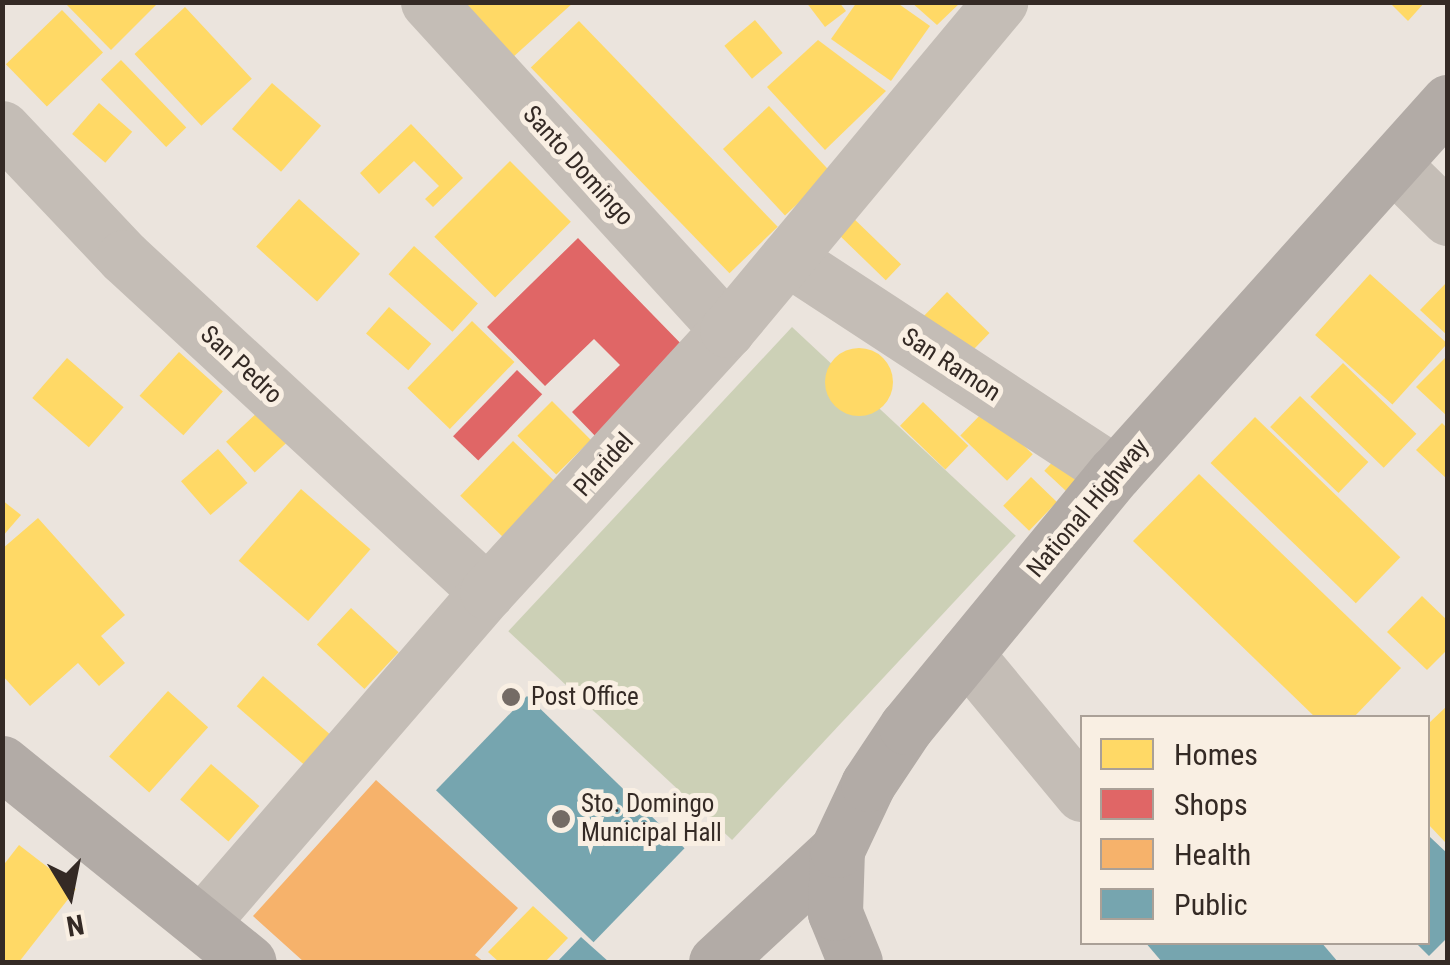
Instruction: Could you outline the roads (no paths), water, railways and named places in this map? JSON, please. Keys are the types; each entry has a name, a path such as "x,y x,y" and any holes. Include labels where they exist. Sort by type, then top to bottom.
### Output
{"main road":[{"name":"National Highway","path":"855,962 835,913 837,850 896,741 1115,472 1448,102"},
{"path":"2,763 250,962"},
{"path":"716,962 837,850"}],"street":[{"name":"Santo Domingo","path":"428,2 727,330"},
{"name":"Plaridel","path":"201,923 488,592 727,330 1000,2"},
{"name":"San Pedro","path":"2,128 124,257 488,592"},
{"path":"1394,165 1448,218"},
{"name":"San Ramon","path":"787,258 1115,472"},
{"path":"966,654 1080,798"}],"place":[{"name":"Post Office","path":"511,697"},
{"name":"Sto. Domingo Municipal Hall","path":"561,819"}]}
